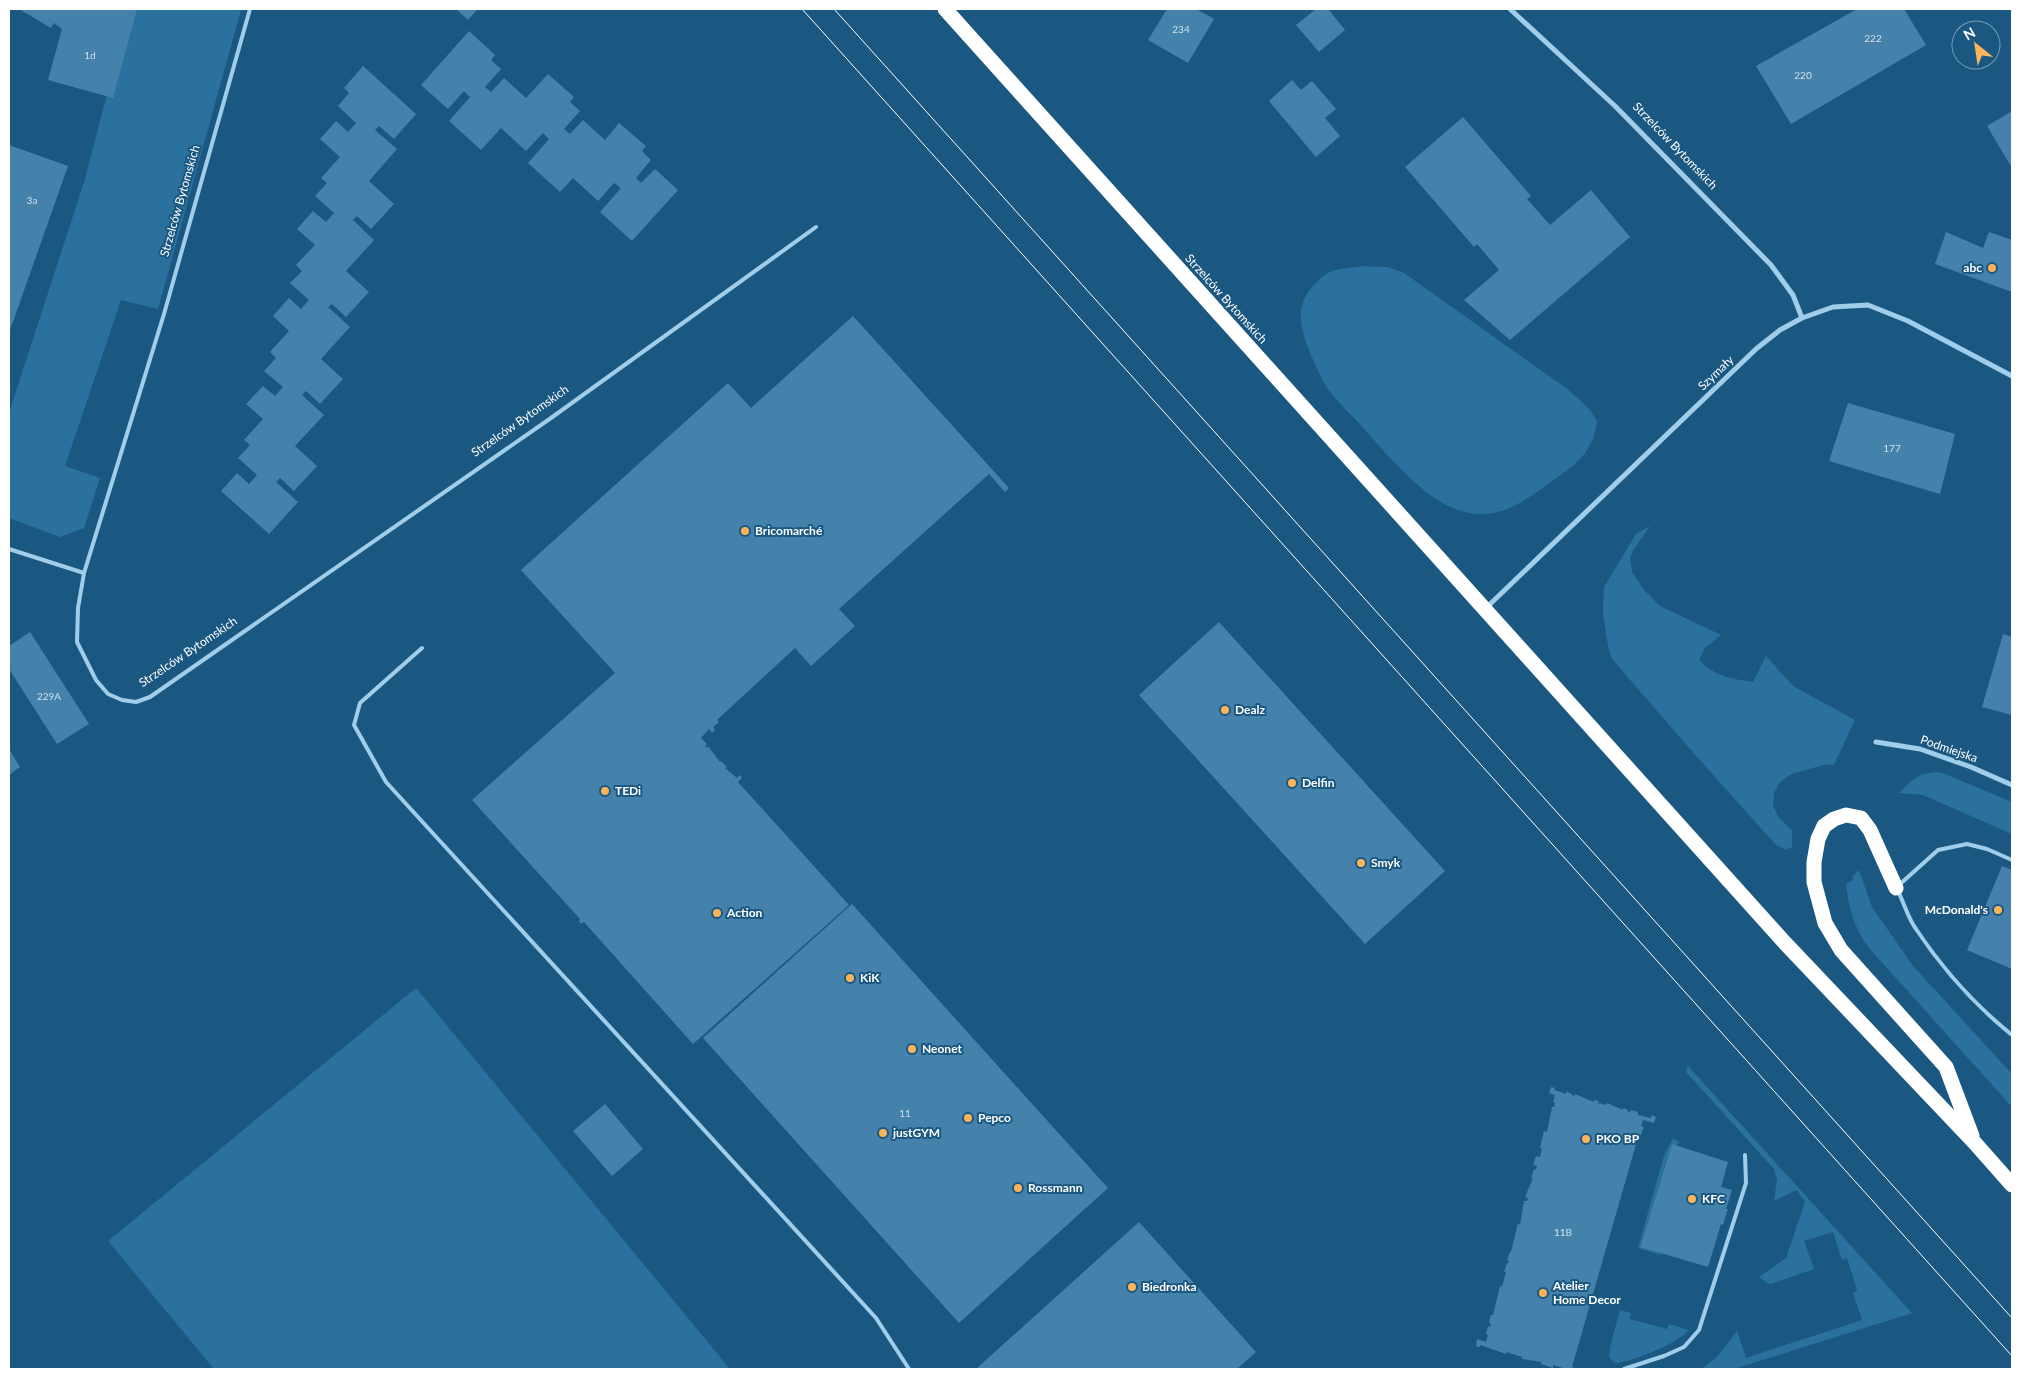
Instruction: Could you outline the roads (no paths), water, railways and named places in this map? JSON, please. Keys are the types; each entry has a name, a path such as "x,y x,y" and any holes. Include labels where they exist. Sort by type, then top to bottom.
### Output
{"highway":[{"name":"Strzelców Bytomskich","path":"945,9 1786,943 1974,1142 2012,1185"},
{"path":"1896,888 1870,830 1861,818 1846,815 1834,819 1824,826 1818,839 1814,862 1814,882 1824,923 1841,950 1946,1067 1974,1142"}],"street":[{"name":"Strzelców Bytomskich","path":"1510,9 1615,106 1771,265 1793,295 1802,318"},
{"name":"Szymały","path":"1485,609 1756,350 1780,330 1802,318 1833,307 1868,305 1908,321 2012,376"},
{"name":"Podmiejska","path":"1876,742 1920,749 2012,784"}],"lane":[{"name":"Strzelców Bytomskich","path":"250,9 164,314 84,573 78,608 77,642 96,680 108,694 122,700 136,702 150,697 551,418 816,227"},
{"path":"9,549 84,573"},
{"path":"422,648 360,703 358,710 354,725 386,782 876,1318 910,1369"},
{"path":"2012,860 1967,844 1938,850 1896,888 1915,928 1942,964 1992,1019 2012,1035"},
{"path":"1624,1369 1664,1356 1684,1346 1699,1330 1746,1183 1745,1155"}],"tram line":[{"path":"802,9 2012,1356"},
{"path":"834,9 2012,1318"}],"place":[{"name":"abc","path":"1992,268"},
{"name":"Bricomarché","path":"745,531"},
{"name":"Dealz","path":"1225,710"},
{"name":"Delfin","path":"1292,783"},
{"name":"TEDi","path":"605,791"},
{"name":"Smyk","path":"1361,863"},
{"name":"McDonald's","path":"1998,910"},
{"name":"Action","path":"717,913"},
{"name":"KiK","path":"850,978"},
{"name":"Neonet","path":"912,1049"},
{"name":"Pepco","path":"968,1118"},
{"name":"justGYM","path":"883,1133"},
{"name":"PKO BP","path":"1586,1139"},
{"name":"Rossmann","path":"1018,1188"},
{"name":"KFC","path":"1692,1199"},
{"name":"Biedronka","path":"1132,1287"},
{"name":"Atelier Home Decor","path":"1543,1293"}]}
